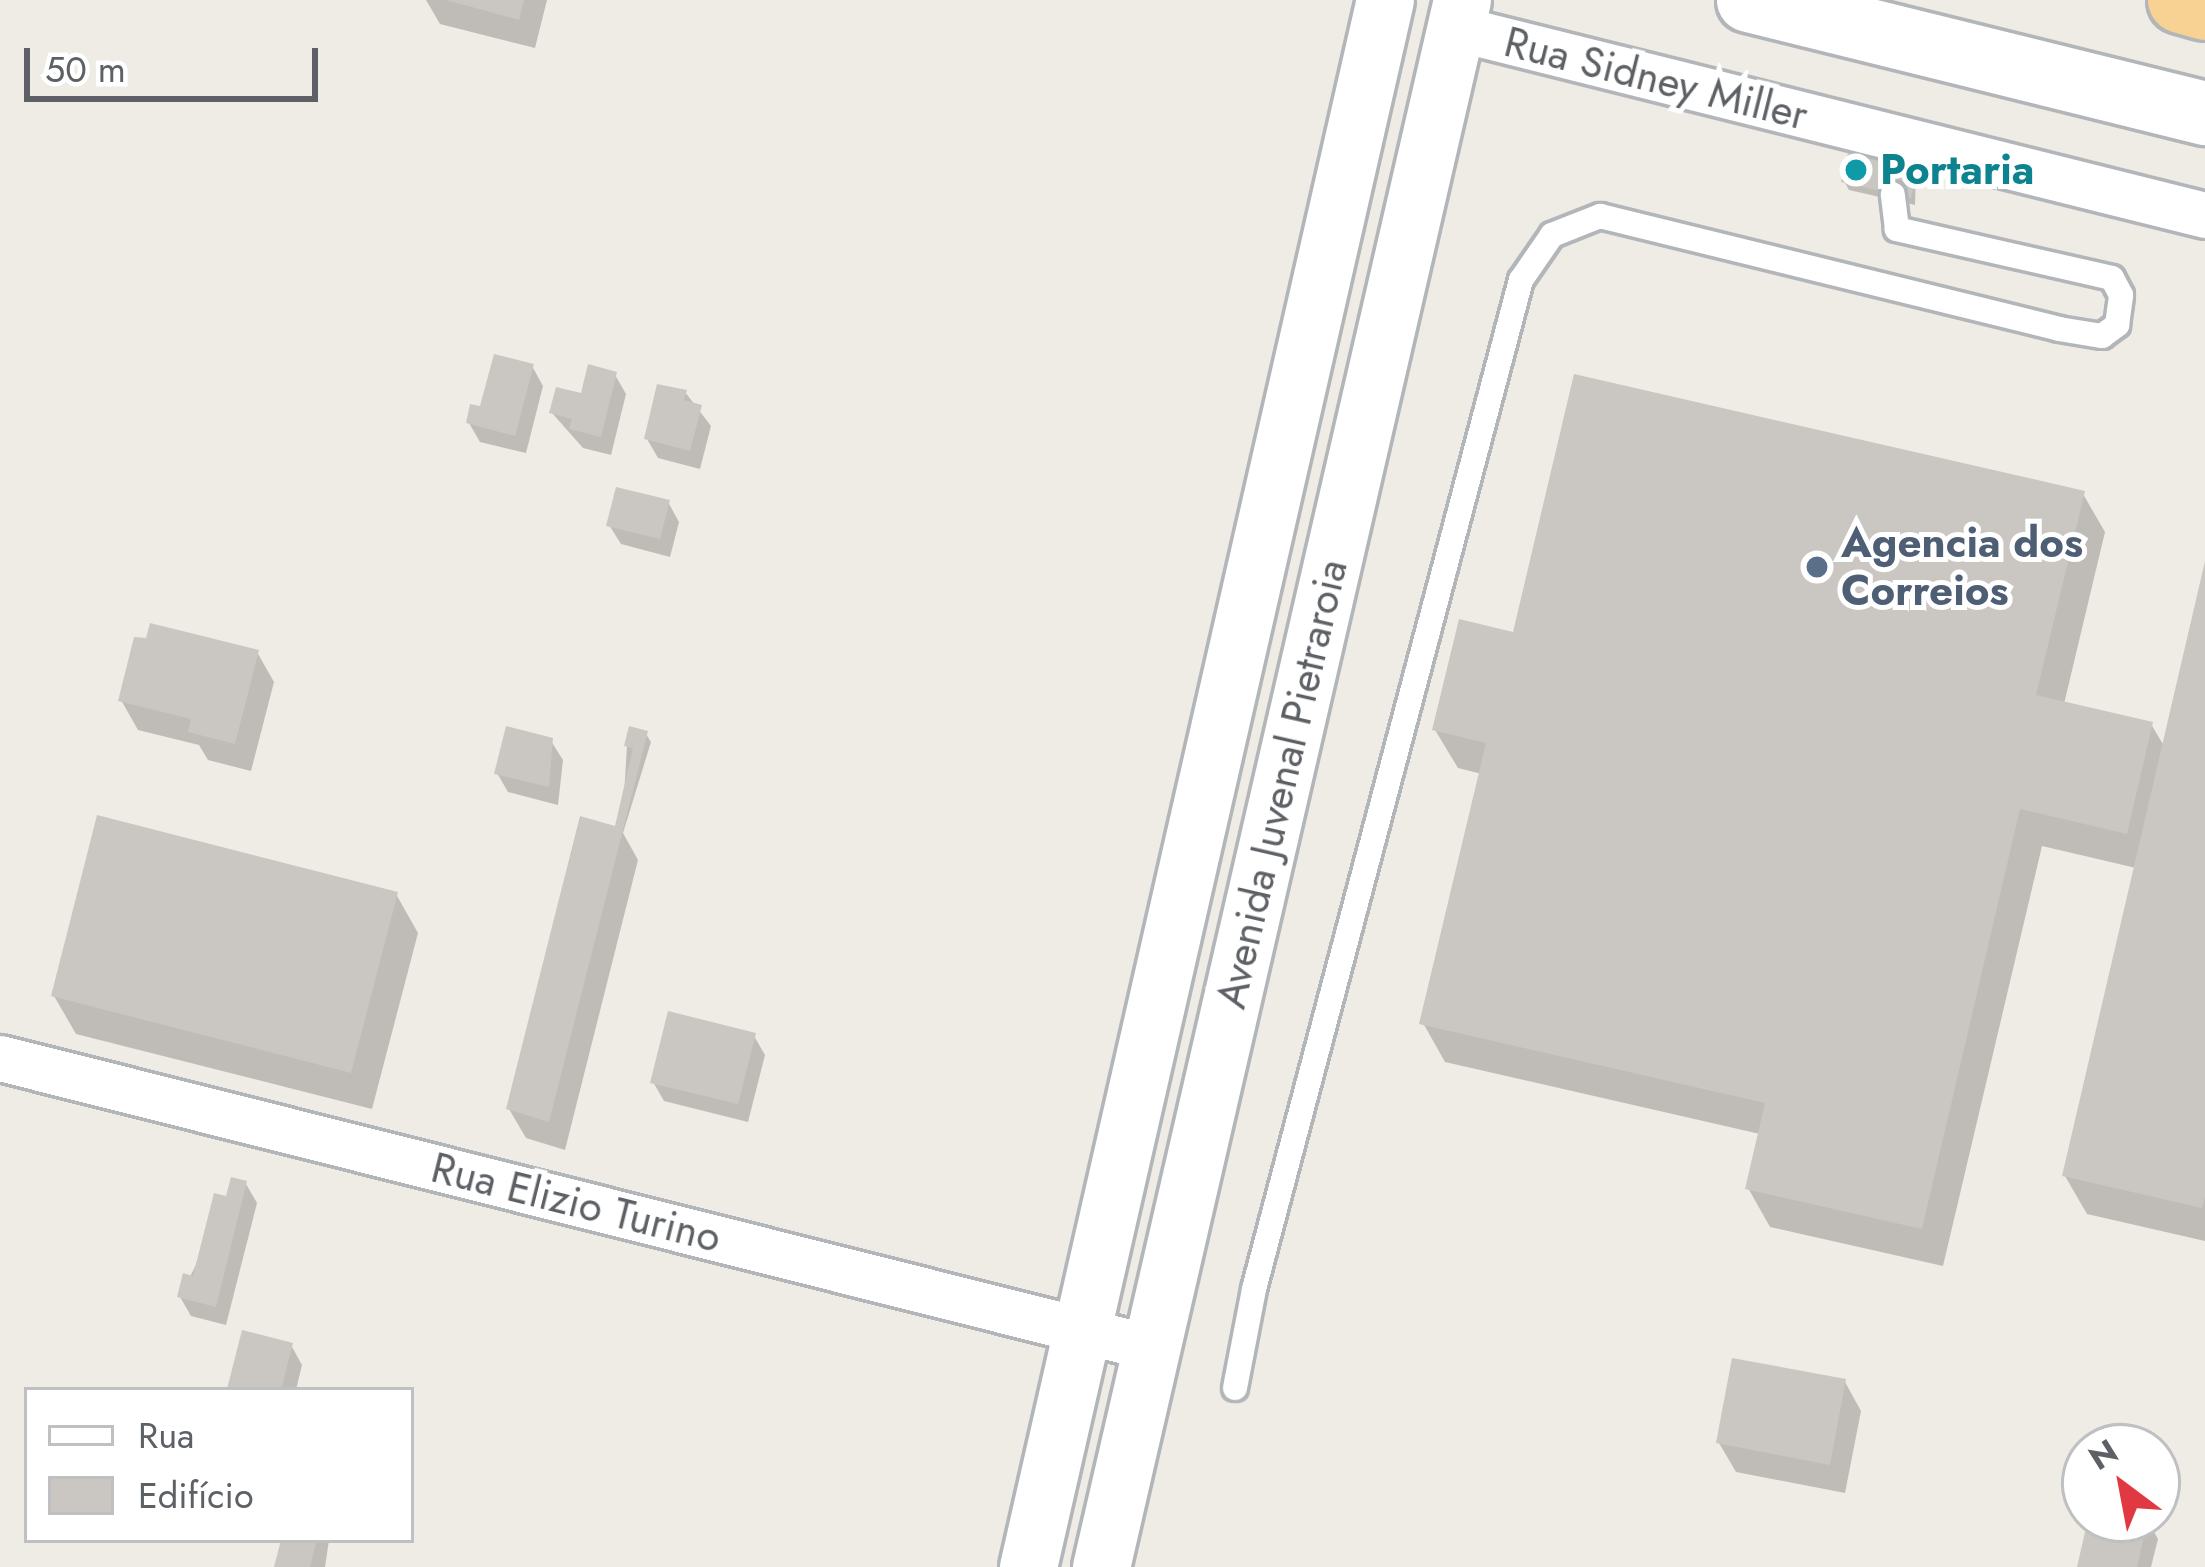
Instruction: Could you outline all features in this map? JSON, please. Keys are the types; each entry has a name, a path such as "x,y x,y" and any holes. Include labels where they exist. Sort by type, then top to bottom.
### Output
{"highway":[{"path":"2181,0 2205,7"}],"main road":[{"path":"1748,0 2205,113"}],"street":[{"name":"Avenida Juvenal Pietraroia","path":"1028,1567 1385,0"},
{"name":"Avenida Juvenal Pietraroia","path":"1101,1567 1459,14"},
{"name":"Rua Sidney Miller","path":"1459,14 1896,152 2205,215"},
{"name":"Rua Elizio Turino","path":"0,1058 1153,1348"}],"lane":[{"path":"1235,1388 1254,1289 1521,280 1552,236 1600,215 2059,328 2102,336 2117,325 2122,295 2112,278 1897,229 1892,194"}],"building":[{"path":"446,0 524,0 519,20"},
{"path":"1848,153 1918,168 1911,198 1841,182"},
{"path":"494,354 534,364 515,436 466,423 470,404 480,406"},
{"path":"588,364 617,372 601,437 569,429 572,419 549,413 556,387 581,393"},
{"path":"1574,374 2085,491 2036,695 2153,722 2127,834 2020,809 1922,1229 1745,1189 1765,1103 1419,1024 1486,743 1432,730 1459,619 1513,632"},
{"path":"657,384 687,390 684,400 702,405 690,451 644,439"},
{"path":"616,487 670,500 660,539 606,526"},
{"path":"2205,561 2205,1197 2202,1208 2062,1176"},
{"path":"150,623 259,650 235,744 188,732 191,719 118,701 134,637 146,638"},
{"path":"506,726 553,738 549,787 494,774"},
{"path":"629,726 648,731 549,1122 506,1109 580,816 615,826 633,748 624,746"},
{"path":"97,815 398,892 351,1073 51,996"},
{"path":"668,1011 756,1033 738,1104 650,1083"},
{"path":"231,1177 247,1181 216,1307 177,1297 183,1273 193,1276 214,1193 226,1196"},
{"path":"242,1330 293,1343 282,1387 228,1387"},
{"path":"1732,1358 1846,1379 1830,1465 1716,1443"},
{"path":"280,1543 316,1543 310,1567 274,1567"},
{"path":"2082,1543 2142,1543 2137,1567 2077,1567"}],"place":[{"name":"Portaria","path":"1856,170"},
{"name":"Agencia dos Correios","path":"1817,567"}]}
